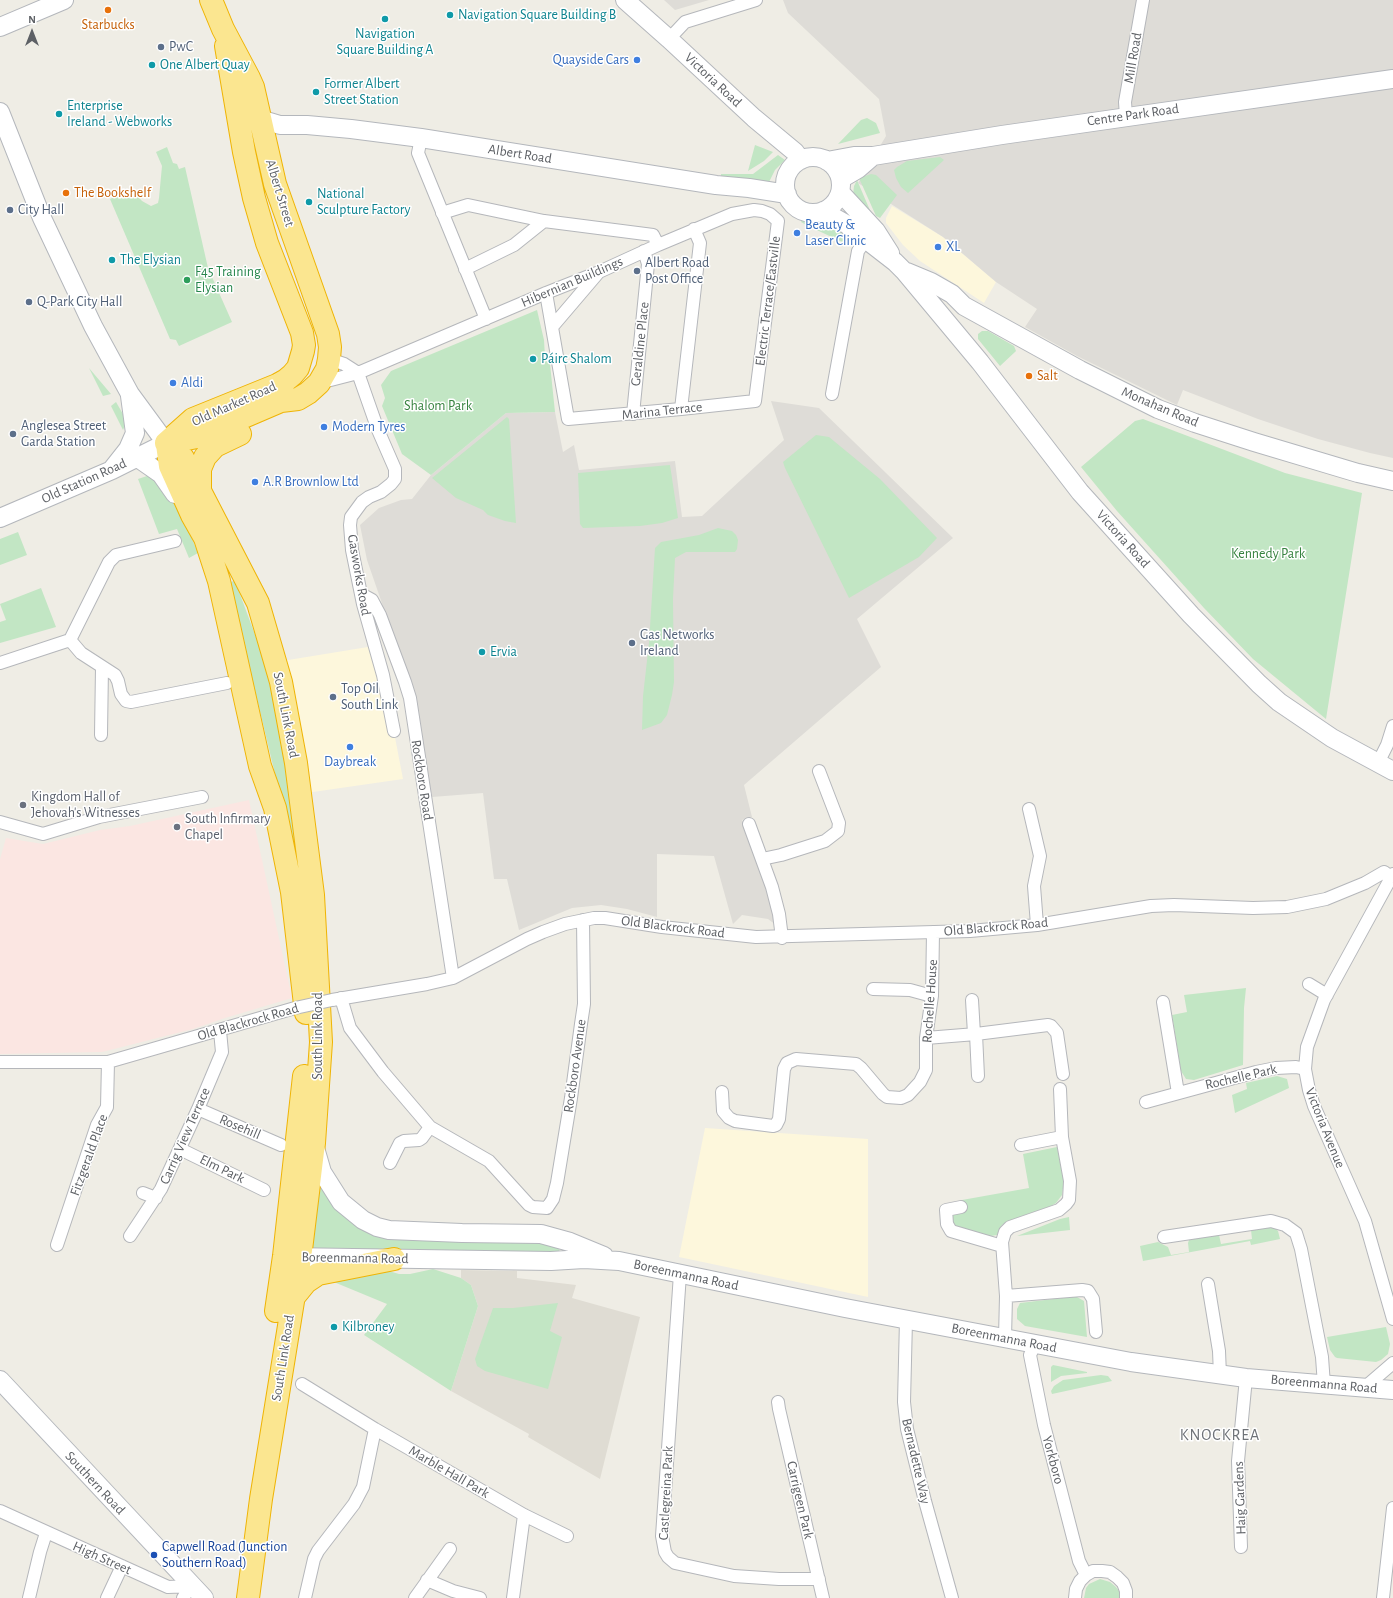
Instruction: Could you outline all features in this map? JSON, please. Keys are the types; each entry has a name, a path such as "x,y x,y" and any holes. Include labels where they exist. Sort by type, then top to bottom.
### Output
{"highway":[{"name":"Albert Street","path":"211,0 223,29 249,78 275,184 325,326 330,347 329,359"},
{"name":"Albert Street","path":"223,29 247,166 260,222 302,333 304,345"},
{"name":"Old Market Road","path":"166,443 193,419 278,385 286,380 298,368 304,345"},
{"name":"Old Market Road","path":"200,490 200,469 205,456 210,450 215,446 287,410 298,399 308,393 319,383 327,369 329,359"},
{"name":"Old Market Road","path":"166,443 197,438 281,401 298,399"},
{"name":"South Link Road","path":"166,443 183,458 258,603 281,682 296,763 312,895 321,1042 314,1143 292,1257 292,1299 261,1499 248,1598"},
{"path":"166,443 170,466 192,515 205,538 219,581 260,766 275,808 292,892 307,1020 292,1257 262,1400 236,1598"},
{"path":"292,1299 306,1282 318,1274 394,1259"}],"street":[{"path":"0,27 64,0"},
{"name":"Victoria Road","path":"625,0 754,118 795,152 801,160"},
{"path":"669,39 683,23 689,20 756,0"},
{"name":"Mill Road","path":"1126,116 1125,102 1143,0"},
{"name":"Centre Park Road","path":"826,160 854,156 873,156 1002,134 1393,78"},
{"path":"0,112 45,224 93,326 130,394 166,443"},
{"name":"Albert Road","path":"237,112 280,125 307,125 343,128 421,138 716,185 783,193"},
{"path":"421,138 418,153 486,319"},
{"path":"840,186 873,156"},
{"path":"762,211 783,193 788,174 793,166 801,160 818,158 826,160 833,165 838,172 840,186 836,202 823,212 807,212 799,209 792,204 783,193"},
{"name":"Victoria Road","path":"840,186 871,235 944,318 980,362 1062,470 1191,615 1259,684 1279,702 1332,738 1386,767"},
{"path":"442,213 468,205 544,221 653,235 658,245"},
{"name":"Hibernian Buildings","path":"319,383 358,373 599,272 694,229 732,214 754,210 762,211"},
{"name":"Electric Terrace/Eastville","path":"755,401 778,221 770,214 762,211"},
{"name":"Victoria Road","path":"823,212 871,235"},
{"path":"465,269 514,245 544,221"},
{"path":"680,409 696,288 700,243 694,229"},
{"path":"832,394 858,251 871,235"},
{"name":"Geraldine Place","path":"633,414 648,264 644,251"},
{"name":"Monahan Road","path":"900,267 952,294 964,306 1080,370 1158,409 1195,423 1254,442 1358,473 1393,480"},
{"path":"552,327 599,272"},
{"path":"546,293 552,327"},
{"path":"944,318 964,306"},
{"name":"Marina Terrace","path":"552,327 568,420 755,401"},
{"path":"329,359 344,364 358,373"},
{"name":"Gasworks Road","path":"358,373 378,430 396,474 395,479 391,484 362,502 351,517 350,525 361,594 382,675 394,731"},
{"path":"112,470 128,449 135,433 130,394"},
{"name":"Old Station Road","path":"0,518 112,470 166,443"},
{"path":"138,458 161,474 177,498 192,515"},
{"path":"0,663 70,640 109,562 116,555 175,541"},
{"name":"Rockboro Road","path":"361,594 372,600 380,615 410,698 453,978"},
{"path":"70,640 81,653 115,675 123,698 126,701 131,702 226,683"},
{"path":"101,735 102,667"},
{"path":"1386,767 1387,745 1393,726"},
{"path":"762,859 781,855 825,841 838,831 839,823 819,771"},
{"path":"0,822 43,834 99,817 202,797"},
{"path":"1029,809 1040,856 1034,886 1037,925"},
{"path":"749,824 762,859 779,914 782,938"},
{"name":"Old Blackrock Road","path":"0,1062 108,1062 220,1031 295,1008 453,978 527,939 560,926 583,920 605,918 662,927 756,937 782,938 933,932 1037,925 1163,905 1253,908 1287,907 1322,900 1365,883 1384,872 1392,876"},
{"name":"Victoria Avenue","path":"1392,876 1327,995 1307,1048 1305,1068 1314,1106 1365,1221 1393,1319"},
{"path":"1365,883 1380,897"},
{"name":"Rockboro Avenue","path":"430,1127 488,1161 529,1205 533,1207 547,1208 553,1199 557,1184 584,1004 583,920"},
{"name":"Rochelle House","path":"722,1092 724,1111 729,1118 735,1121 773,1126 778,1123 786,1063 796,1059 856,1064 883,1094 901,1098 908,1095 920,1082 926,1070 926,1038 932,996 933,932"},
{"path":"1309,984 1327,995"},
{"path":"873,989 910,990 932,996"},
{"path":"337,999 350,1028 383,1072 430,1127 419,1140 404,1141 400,1143 390,1163"},
{"path":"972,1000 978,1076"},
{"path":"1163,1002 1178,1093"},
{"path":"926,1038 975,1034 1048,1025 1051,1026 1057,1033 1063,1074"},
{"name":"Carrig View Terrace","path":"130,1236 156,1198 198,1109 222,1052 220,1031"},
{"name":"Fitzgerald Place","path":"57,1245 97,1125 107,1107 108,1062"},
{"name":"Rochelle Park","path":"1146,1102 1272,1068 1305,1068"},
{"path":"1005,1338 1006,1296 1002,1246 1003,1236 1006,1229 1058,1210 1069,1200 1070,1181 1062,1138 1060,1089"},
{"name":"Rosehill","path":"198,1109 281,1145"},
{"path":"1021,1145 1062,1138"},
{"name":"Boreenmanna Road","path":"314,1143 322,1172 341,1202 363,1220 377,1227 389,1230 454,1233 541,1234 570,1242 619,1261"},
{"name":"Elm Park","path":"180,1149 264,1190"},
{"path":"143,1193 156,1198"},
{"path":"961,1207 946,1210 947,1224 951,1231 1002,1246"},
{"path":"1164,1237 1271,1221 1285,1225 1296,1233 1301,1249 1322,1357 1324,1385"},
{"name":"Boreenmanna Road","path":"292,1257 551,1261 584,1259 619,1261 906,1320 1131,1362 1246,1378 1393,1390"},
{"name":"Castlegreina Park","path":"680,1274 662,1536 665,1552 675,1563 734,1576 779,1579 819,1579"},
{"path":"1208,1284 1219,1351 1220,1375"},
{"path":"1006,1296 1082,1290 1088,1292 1093,1300 1096,1332"},
{"name":"Bernadette Way","path":"906,1320 904,1395 907,1429 952,1598"},
{"name":"Yorkboro","path":"1035,1344 1030,1355 1044,1425 1079,1561 1086,1575"},
{"path":"1364,1388 1393,1363"},
{"name":"Haig Gardens","path":"1241,1547 1238,1461 1246,1378"},
{"name":"Southern Road","path":"0,1380 187,1592"},
{"name":"Marble Hall Park","path":"302,1384 524,1515 567,1536"},
{"name":"Carrigeen Park","path":"778,1402 824,1598"},
{"path":"305,1598 314,1560 318,1551 354,1504 363,1488 375,1428"},
{"path":"1383,1598 1393,1508"},
{"name":"High Street","path":"0,1511 168,1587 187,1592"},
{"path":"512,1598 524,1515"},
{"path":"29,1598 35,1570 46,1533"},
{"path":"415,1598 450,1549"},
{"path":"107,1598 122,1566"},
{"path":"1075,1598 1076,1589 1080,1581 1093,1571 1110,1572 1117,1577 1123,1583 1126,1591 1126,1598"},
{"path":"427,1580 453,1591 480,1598"},
{"path":"187,1592 204,1598"}],"shaded area":[{"path":"664,0 709,0 675,10"},
{"path":"783,0 1393,0 1393,458 1318,439 1258,419 1183,390 1177,405 1077,356 1025,327 1037,309 996,282 943,237 858,183 886,136 879,99 788,13"},
{"path":"892,206 943,237 996,282 984,303 920,261 903,245 886,223 886,218"},
{"name":"Gas Networks Ireland","path":"771,401 819,408 953,538 857,619 881,667 744,785 752,817 742,820 772,900 776,925 768,919 742,915 733,924 714,856 657,854 657,917 627,909 601,905 572,908 519,930 507,879 494,879 483,793 432,797 418,716 367,560 360,525 379,508 401,500 412,499 431,475 506,413 555,412 563,452 574,445 579,470 675,461 682,517 702,516 784,440"},
{"path":"374,646 383,675 403,779 299,794 276,662"},
{"path":"249,800 292,998 193,1029 102,1052 0,1054 0,859 6,838 43,844 100,830 130,826"},
{"path":"705,1128 868,1139 868,1297 679,1257"},
{"path":"461,1270 517,1271 517,1278 576,1285 572,1298 640,1317 600,1479 528,1437 529,1434 451,1391 478,1306 471,1285 461,1278"}],"green space":[{"path":"867,118 876,123 880,133 838,144 861,120"},
{"path":"755,145 773,152 764,161 748,171"},
{"path":"167,147 173,163 177,164 179,169 185,167 208,268 232,322 179,346 176,340 170,339 110,199 122,193 130,192 131,194 134,192 142,201 151,206 158,203 162,166 156,152"},
{"path":"778,155 785,160 775,170 769,182 721,179 721,174 753,174"},
{"path":"940,157 944,160 908,193 901,187 894,170 897,167 907,161"},
{"path":"871,174 876,175 897,195 880,218 876,216 859,178"},
{"path":"857,180 872,215 853,195 854,186"},
{"path":"802,219 809,219 843,232 849,245 808,226 801,222"},
{"name":"Shalom Park","path":"537,310 544,340 545,357 550,364 555,412 506,413 431,475 402,454 382,406 385,398 381,385 391,371"},
{"path":"982,331 988,331 1014,346 1016,351 1000,366 978,339 978,334"},
{"path":"89,368 111,394 103,396"},
{"path":"116,402 127,421 123,430 111,406"},
{"path":"507,417 509,419 516,523 488,515 483,510 456,498 432,478"},
{"name":"Kennedy Park","path":"1143,419 1285,473 1362,493 1326,719 1253,659 1204,608 1117,511 1081,467 1135,421"},
{"path":"816,435 829,437 880,479 937,538 919,557 849,598 783,462"},
{"path":"670,465 678,518 662,523 640,526 583,528 580,524 578,473"},
{"path":"150,475 156,477 180,510 198,553 189,558 177,529 159,534 138,479"},
{"path":"718,528 732,531 736,535 738,540 737,549 735,552 686,552 675,558 673,599 674,682 672,695 667,715 661,723 642,730 643,696 649,643 655,548 661,542 699,535"},
{"path":"18,532 27,555 0,565 0,539"},
{"path":"235,581 263,656 278,713 291,789 301,894 287,824 229,582"},
{"path":"41,588 56,627 0,643 0,622 6,620 0,604"},
{"path":"1246,988 1244,1008 1243,1065 1194,1080 1186,1079 1181,1071 1172,1015 1187,1012 1184,995"},
{"path":"1277,1076 1287,1079 1289,1088 1235,1113 1232,1095 1247,1089 1246,1083"},
{"path":"1057,1147 1064,1182 1062,1195 1056,1203 1011,1220 1002,1225 997,1235 991,1236 975,1233 953,1225 953,1214 963,1210 962,1200 1029,1188 1023,1154"},
{"path":"318,1178 326,1196 337,1209 351,1220 528,1239 560,1247 559,1252 551,1254 309,1249"},
{"path":"1069,1217 1070,1230 1017,1236 1060,1219"},
{"path":"1268,1227 1275,1228 1278,1231 1280,1239 1251,1245 1250,1241 1143,1261 1140,1246 1158,1242 1168,1247 1171,1255 1189,1252 1188,1243 1191,1239 1219,1235 1221,1244 1252,1239 1251,1230"},
{"path":"382,1269 399,1274 410,1274 433,1269 461,1278 471,1285 478,1306 451,1391 364,1335 387,1304 329,1280"},
{"path":"1077,1297 1084,1301 1087,1337 1025,1326 1017,1319 1017,1309 1020,1303"},
{"path":"558,1303 550,1331 562,1337 548,1389 485,1371 477,1366 475,1359 493,1308 513,1308"},
{"path":"1386,1327 1390,1344 1388,1354 1381,1360 1376,1362 1337,1358 1330,1350 1327,1337"},
{"path":"1053,1365 1087,1373 1061,1376 1051,1382 1051,1367"},
{"path":"1101,1375 1108,1376 1112,1381 1052,1394 1051,1391 1054,1386 1063,1380"},
{"path":"1100,1579 1110,1582 1116,1587 1119,1591 1120,1598 1084,1598 1086,1588 1089,1584"}],"place":[{"name":"Starbucks","path":"108,10"},
{"name":"Navigation Square Building B","path":"450,15"},
{"name":"Navigation Square Building A","path":"385,19"},
{"name":"PwC","path":"161,47"},
{"name":"Quayside Cars","path":"637,60"},
{"name":"One Albert Quay","path":"152,65"},
{"name":"Former Albert Street Station","path":"316,92"},
{"name":"Enterprise Ireland - Webworks","path":"59,114"},
{"name":"The Bookshelf","path":"66,193"},
{"name":"National Sculpture Factory","path":"309,202"},
{"name":"City Hall","path":"10,210"},
{"name":"Beauty & Laser Clinic","path":"797,233"},
{"name":"XL","path":"938,247"},
{"name":"The Elysian","path":"112,260"},
{"name":"Albert Road Post Office","path":"637,271"},
{"name":"F45 Training Elysian","path":"187,280"},
{"name":"Q-Park City Hall","path":"29,302"},
{"name":"Páirc Shalom","path":"533,359"},
{"name":"Salt","path":"1029,376"},
{"name":"Aldi","path":"173,383"},
{"name":"Modern Tyres","path":"324,427"},
{"name":"Anglesea Street Garda Station","path":"13,434"},
{"name":"A.R Brownlow Ltd","path":"255,482"},
{"name":"Gas Networks Ireland","path":"632,643"},
{"name":"Ervia","path":"482,652"},
{"name":"Top Oil South Link","path":"333,697"},
{"name":"Daybreak","path":"350,747"},
{"name":"Kingdom Hall of Jehovah's Witnesses","path":"23,805"},
{"name":"South Infirmary Chapel","path":"177,827"},
{"name":"Kilbroney","path":"334,1327"},
{"name":"Capwell Road (Junction Southern Road)","path":"154,1555"}],"district":[{"name":"KNOCKREA","path":"1220,1435"}]}
